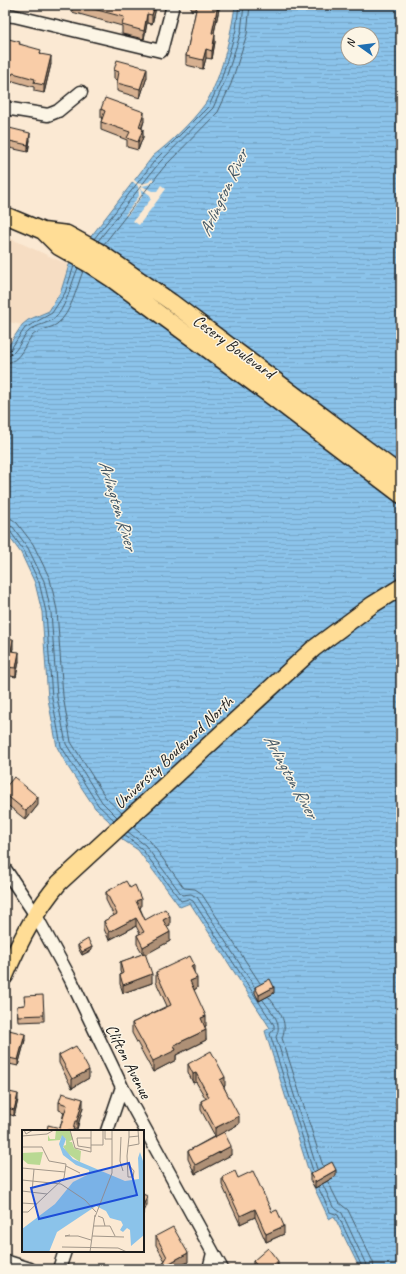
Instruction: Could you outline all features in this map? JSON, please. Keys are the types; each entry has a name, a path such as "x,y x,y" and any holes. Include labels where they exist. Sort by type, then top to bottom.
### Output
{"main road":[{"name":"Cesery Boulevard","path":"5,215 44,231 68,234 122,267 401,475"},
{"name":"Cesery Boulevard","path":"44,231 59,247 89,264 118,284 271,396 401,495"},
{"name":"University Boulevard North","path":"5,976 19,942 35,914 59,883 313,649 372,605 401,587"}],"street":[{"path":"9,12 161,51 173,5"},
{"path":"5,108 48,115 58,111 80,92"},
{"name":"Clifton Avenue","path":"5,869 35,914 70,978 122,1087 222,1269"},
{"path":"107,1130 122,1087"},
{"path":"59,1269 65,1252"},
{"path":"209,1269 213,1253"},
{"path":"5,1261 30,1269"}],"shaded area":[{"path":"5,236 69,265 61,291 49,311 28,320 22,325 5,321"}],"water":[{"name":"Arlington River","path":"235,5 401,5 401,1269 360,1269 334,1216 329,1219 313,1185 265,1031 270,1028 190,903 180,907 138,850 123,840 109,821 95,808 68,767 57,747 48,699 42,612 35,583 21,553 5,531 5,351 22,325 28,320 49,311 61,291 69,265 153,156 167,145 194,118 205,104 216,83 228,42"}],"pier":[{"path":"152,178 154,180 151,184 142,186 152,191 157,191 161,185 166,189 139,225 133,221 151,199 150,195 140,188 142,197 127,216 125,215 139,196 138,186 132,181 133,179 139,184 149,182"}],"building":[{"path":"78,5 155,5 152,15 147,14 144,31 122,25 124,17"},
{"path":"197,5 218,5 212,33 215,34 212,51 206,49 203,60 186,56"},
{"path":"5,38 20,42 19,44 41,50 40,54 51,56 44,85 34,83 35,79 13,73 12,75 5,73"},
{"path":"117,60 147,68 140,89 117,83 119,72 114,70"},
{"path":"105,98 144,112 139,127 143,129 138,142 127,138 130,132 101,122 105,111 101,109"},
{"path":"5,127 30,133 28,145 5,140"},
{"path":"5,638 13,639 11,651 19,652 16,668 5,667"},
{"path":"14,777 38,797 26,811 5,794 5,788"},
{"path":"126,881 130,888 135,885 141,899 136,901 145,920 165,909 170,916 163,920 170,932 143,947 137,935 144,932 136,918 109,932 104,921 117,914 106,892"},
{"path":"88,939 92,947 82,952 78,945"},
{"path":"145,953 152,974 123,985 120,975 123,973 120,962"},
{"path":"190,956 194,964 191,966 197,978 190,981 206,1016 201,1018 206,1030 174,1045 176,1050 153,1061 132,1023 171,1005 156,972"},
{"path":"270,979 274,987 259,995 255,987"},
{"path":"43,995 44,1015 18,1016 17,1006 25,1005 24,996"},
{"path":"9,1030 25,1034 18,1060 5,1057 5,1045"},
{"path":"76,1046 89,1070 72,1079 59,1055"},
{"path":"211,1051 225,1077 220,1080 239,1116 215,1128 201,1101 209,1097 196,1073 193,1074 188,1064"},
{"path":"5,1091 18,1094 14,1110 5,1107"},
{"path":"62,1093 83,1099 73,1130 47,1130 48,1125 60,1128 67,1105 59,1102"},
{"path":"224,1132 231,1146 195,1165 188,1151"},
{"path":"332,1162 336,1170 315,1182 310,1174"},
{"path":"235,1171 238,1178 253,1171 272,1212 277,1210 284,1226 266,1234 255,1209 240,1216 222,1177"},
{"path":"144,1194 147,1196 144,1204"},
{"path":"173,1227 188,1253 164,1266 169,1269 160,1269 167,1257 156,1236"},
{"path":"268,1248 278,1261 272,1266 273,1269 260,1269 253,1261"}]}
